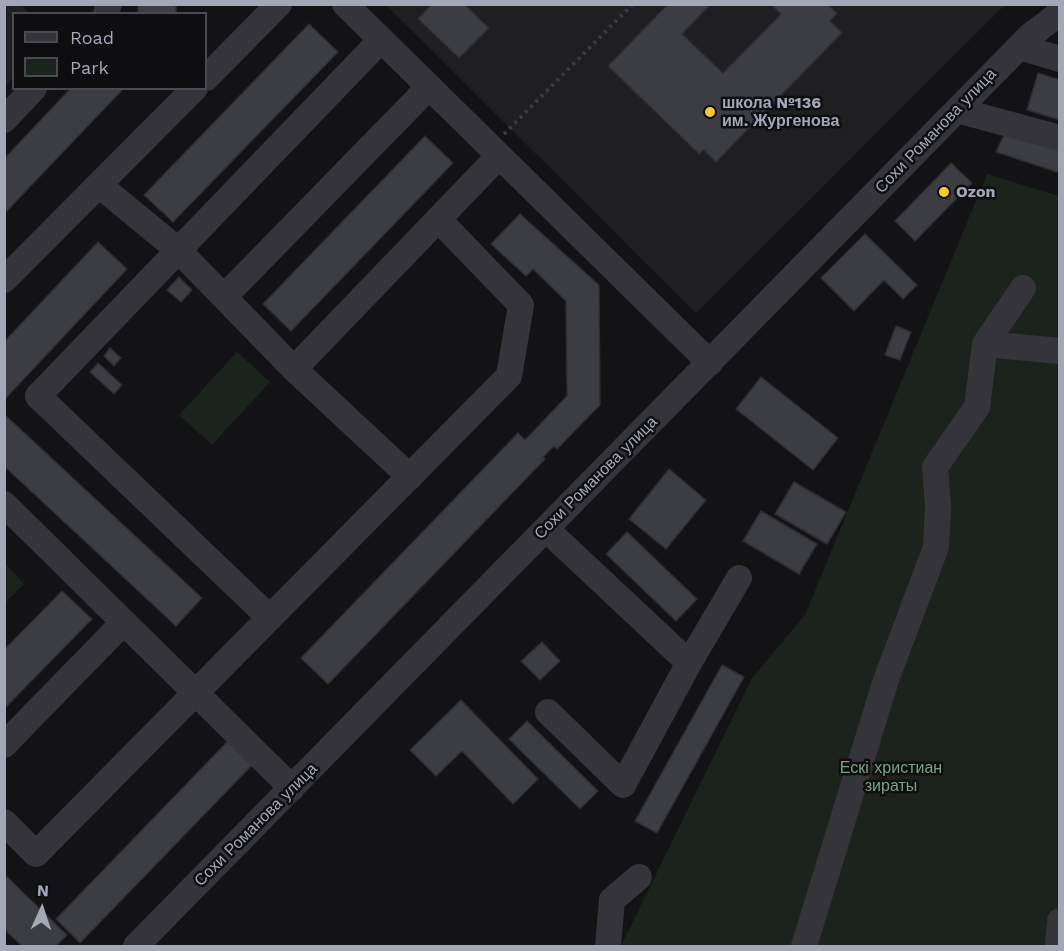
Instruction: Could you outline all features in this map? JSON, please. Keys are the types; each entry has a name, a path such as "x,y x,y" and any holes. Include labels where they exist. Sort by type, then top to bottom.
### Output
{"street":[{"path":"207,77 279,4"},
{"path":"345,4 710,363"},
{"path":"1053,4 1059,12"},
{"name":"Сохи Романова улица","path":"136,946 1019,47 1059,12"},
{"path":"270,618 38,396 381,40"},
{"path":"1019,47 1059,59"},
{"path":"224,297 429,87"},
{"path":"4,120 32,90"},
{"path":"4,279 193,90"},
{"path":"957,110 1059,138"},
{"path":"294,369 438,219 495,152"},
{"path":"99,184 178,250 294,369 410,477"},
{"path":"4,822 36,854 509,376 520,305 438,219"},
{"path":"804,946 886,680 936,547 938,506 935,467 977,406 985,344 1023,288"},
{"path":"985,344 1059,351"},
{"path":"4,504 292,788"},
{"path":"546,529 689,663"},
{"path":"548,712 623,785 689,663 739,578"},
{"path":"4,745 124,622"},
{"path":"608,946 612,900 639,877"},
{"path":"1058,946 1059,921"}],"path":[{"path":"495,152 633,4"}],"shaded area":[{"path":"5,4 21,5 29,12 12,12 12,78 5,86"},
{"path":"386,5 1005,5 696,313"}],"green space":[{"name":"Ескі христиан зираты","path":"987,174 1059,196 1059,946 621,946 752,678 805,615"},
{"path":"237,352 270,382 212,445 179,415"},
{"path":"5,564 24,584 5,603"}],"building":[{"path":"138,4 176,4 176,12 138,12"},
{"path":"432,4 464,4 489,28 459,58 418,19"},
{"name":"школа №136 им. Жургенова","path":"668,4 711,4 682,34 723,73 781,14 771,4 827,4 837,13 830,21 842,33 716,162 704,150 699,154 608,66"},
{"path":"309,24 338,52 173,222 144,195"},
{"path":"1038,73 1060,80 1060,120 1027,110"},
{"path":"69,90 122,90 4,214 4,159"},
{"path":"1006,131 1060,148 1060,173 996,152"},
{"path":"425,136 453,163 291,331 263,304"},
{"path":"951,163 972,183 915,241 895,221"},
{"path":"520,214 599,285 600,405 557,449 554,446 543,457 545,459 328,684 301,658 518,433 525,440 567,396 566,301 533,269 526,276 491,244"},
{"path":"865,234 917,285 903,299 884,280 854,311 821,278"},
{"path":"98,242 127,269 4,400 4,342"},
{"path":"179,277 192,290 181,302 167,290"},
{"path":"896,326 911,332 900,360 885,355"},
{"path":"110,348 121,358 114,366 104,356"},
{"path":"98,363 122,385 114,394 90,372"},
{"path":"761,377 838,438 813,470 736,409"},
{"path":"4,414 202,598 176,626 4,466"},
{"path":"669,469 706,500 666,549 629,519"},
{"path":"794,482 846,512 827,544 775,514"},
{"path":"761,511 817,544 799,574 743,541"},
{"path":"627,532 697,599 676,621 606,554"},
{"path":"62,591 92,619 4,709 4,650"},
{"path":"542,642 560,661 540,680 521,661"},
{"path":"722,665 744,677 657,833 635,821"},
{"path":"461,700 538,779 513,804 462,751 436,776 410,750"},
{"path":"527,721 598,791 580,809 509,739"},
{"path":"228,741 253,764 80,943 56,919"},
{"path":"4,874 67,935 56,946 22,946 4,929"}],"place":[{"name":"школа №136 им. Жургенова","path":"710,112"},
{"name":"Ozon","path":"944,192"}]}
